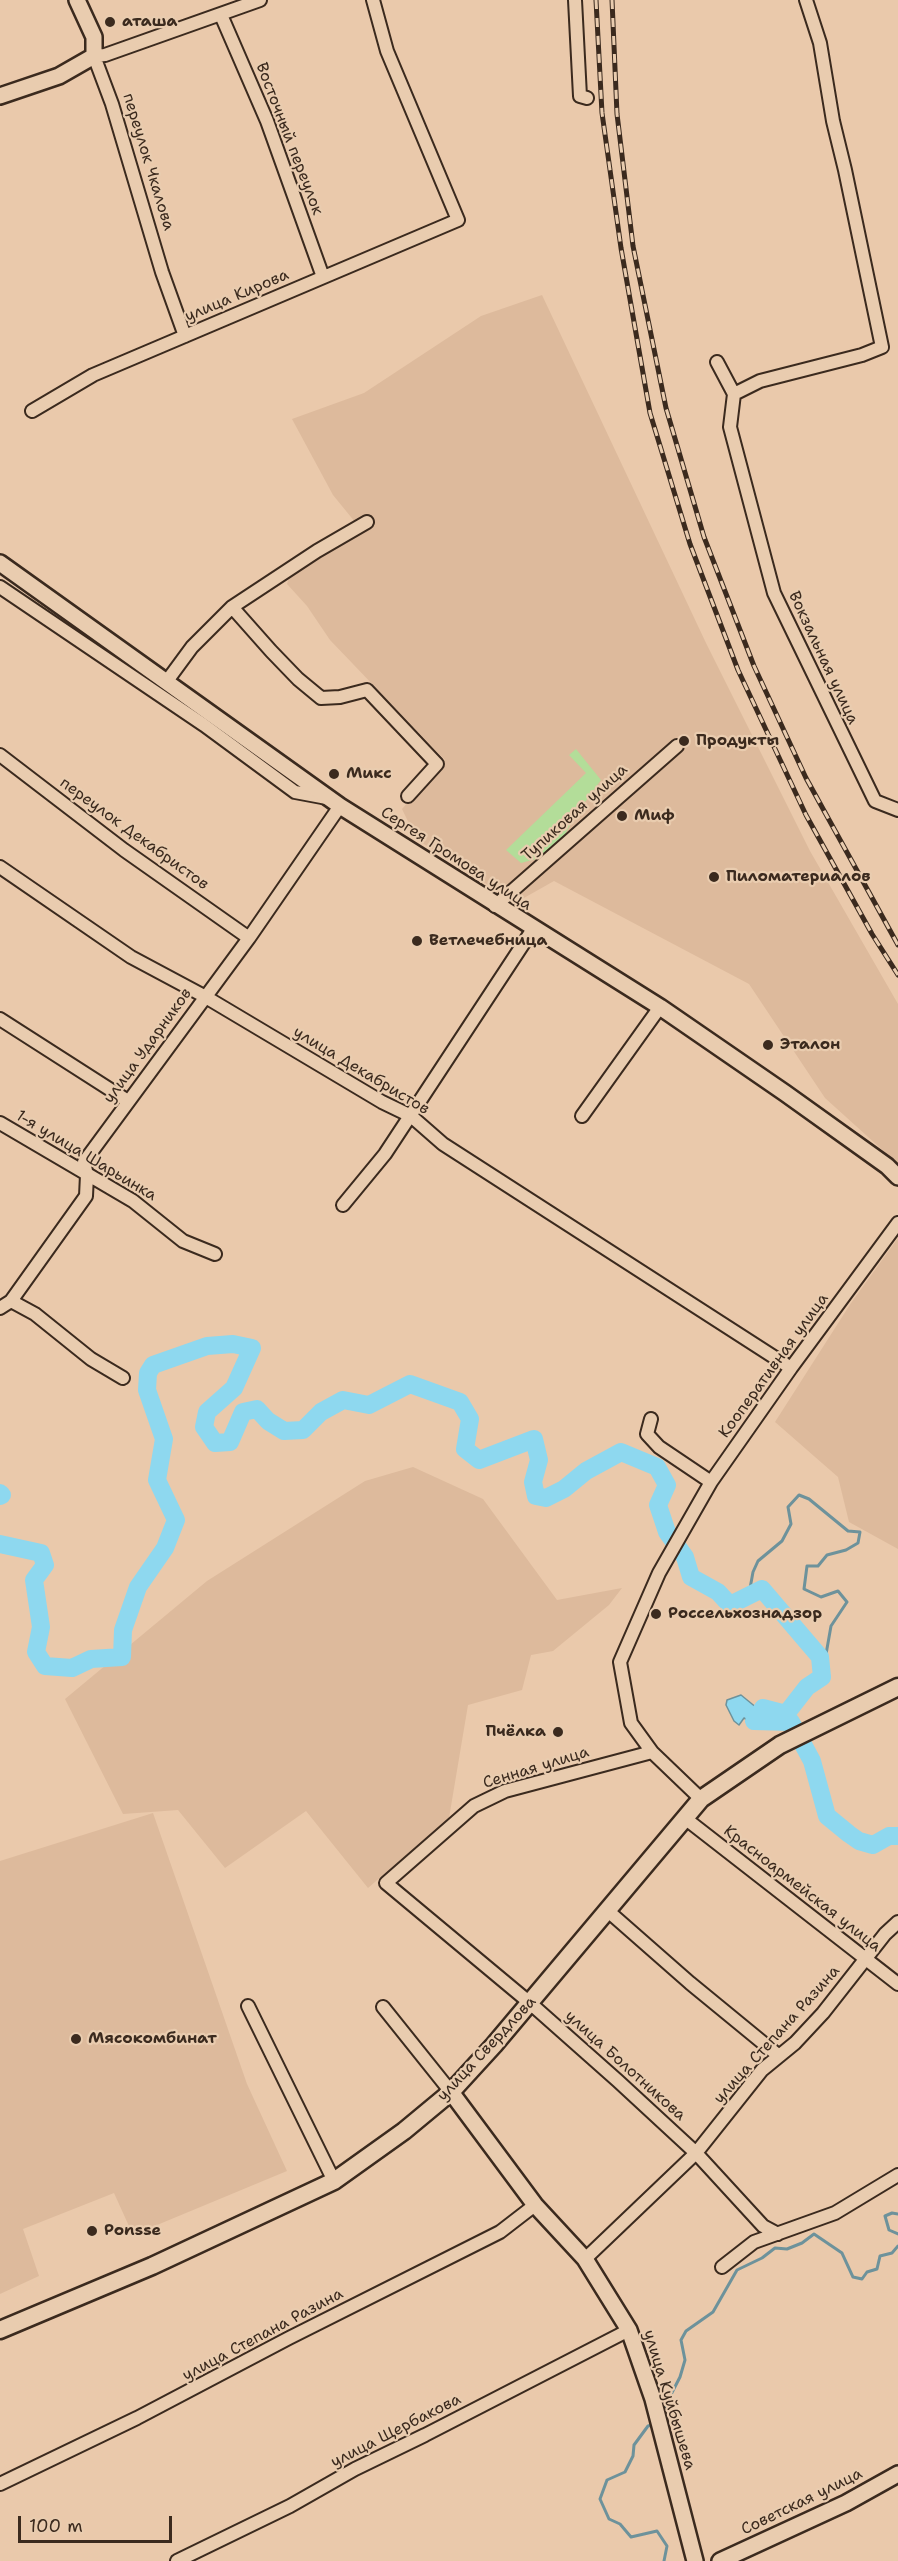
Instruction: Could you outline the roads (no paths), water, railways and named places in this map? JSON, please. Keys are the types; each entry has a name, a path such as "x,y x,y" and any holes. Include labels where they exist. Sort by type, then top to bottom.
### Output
{"main road":[{"name":"улица Свердлова","path":"0,2330 153,2266 334,2181 404,2131 451,2092 530,2003 701,1799 780,1745 898,1687"}],"street":[{"name":"переулок Чкалова","path":"77,0 94,37 94,56 115,115 162,272 185,336"},
{"path":"0,96 58,76 94,56 105,55 260,0"},
{"name":"улица Кирова","path":"32,411 93,375 458,219 387,51 373,0"},
{"path":"575,0 580,96 587,98"},
{"path":"717,362 734,394 760,381 882,347 845,170 832,121 820,43 806,0"},
{"name":"Восточный переулок","path":"221,15 267,121 323,277"},
{"name":"Вокзальная улица","path":"734,394 730,427 774,593 875,801 898,810"},
{"path":"167,681 192,647 232,607 317,551 367,522"},
{"name":"Сергея Громова улица","path":"0,562 335,802 495,906 660,1007 783,1091 887,1166 898,1177"},
{"path":"0,587 204,725 295,792 335,802"},
{"path":"232,607 270,651 321,698 340,697 366,690 437,764 408,796"},
{"name":"Тупиковая улица","path":"495,906 677,746"},
{"name":"переулок Декабристов","path":"0,755 124,850 249,938"},
{"name":"улица Ударников","path":"0,1308 11,1301 86,1196 87,1174 84,1162 204,996 249,938 335,802"},
{"name":"улица Декабристов","path":"0,867 131,957 204,996 382,1102 411,1116 443,1144 791,1368"},
{"path":"343,1205 385,1154 533,929"},
{"path":"582,1116 660,1007"},
{"path":"0,1019 128,1101"},
{"name":"1-я улица Шарьинка","path":"0,1123 133,1201 183,1241 215,1254"},
{"name":"Кооперативная улица","path":"652,1752 631,1723 620,1662 676,1544 711,1482 791,1368 898,1223"},
{"path":"11,1301 35,1314 92,1359 123,1378"},
{"path":"651,1419 647,1434 659,1447 711,1482"},
{"path":"652,1752 701,1799"},
{"name":"Сенная улица","path":"386,1883 474,1806 505,1791 652,1752"},
{"name":"Красноармейская улица","path":"686,1819 898,1984"},
{"name":"улица Болотникова","path":"386,1883 530,2003 696,2153 763,2226 778,2234"},
{"path":"608,1911 690,1983 779,2056"},
{"name":"улица Степана Разина","path":"585,2259 696,2153 762,2070 823,2013 885,1934 898,1922"},
{"path":"248,2006 334,2181"},
{"path":"383,2007 451,2092"},
{"name":"улица Куйбышева","path":"451,2092 535,2205 585,2259 629,2330 653,2399 695,2561"},
{"path":"722,2267 754,2242 835,2213 898,2175"},
{"name":"улица Степана Разина","path":"0,2484 157,2409 289,2338 500,2232 535,2205"},
{"name":"улица Щербакова","path":"177,2561 290,2506 355,2469 629,2330"},
{"name":"Советская улица","path":"720,2561 846,2503 898,2474"}],"water":[{"path":"741,1695 763,1713 760,1719 751,1722 744,1718 739,1725 734,1721 726,1705 727,1700"}],"waterway":[{"path":"0,1544 41,1553 45,1565 34,1580 41,1627 36,1652 45,1666 72,1668 91,1659 122,1657 123,1630 138,1587 165,1548 176,1520 157,1480 164,1439 147,1390 148,1373 153,1365 207,1346 233,1344 252,1348 234,1388 207,1412 204,1427 215,1443 230,1442 243,1412 257,1409 268,1421 284,1431 303,1430 321,1412 343,1400 369,1405 410,1384 460,1402 470,1419 465,1449 479,1460 534,1439 539,1460 533,1482 536,1496 546,1498 564,1489 586,1471 621,1452 657,1467 667,1485 658,1505 667,1532 685,1557 691,1577 718,1592 730,1605 762,1589 820,1657 822,1677 807,1687 786,1714 763,1708 754,1721 791,1722 812,1761 827,1816 849,1834 859,1841 873,1845 889,1836 898,1836"},
{"path":"0,1493 2,1495 0,1496"},
{"path":"749,1594 753,1572 758,1561 782,1541 791,1524 788,1507 799,1495 809,1499 848,1531 860,1532 858,1543 846,1550 827,1555 818,1566 807,1566 804,1589 821,1597 838,1591 847,1602 831,1626 822,1677"},
{"path":"889,1836 898,1840"},
{"path":"898,2214 892,2213 885,2216 889,2230 898,2234"},
{"path":"663,2410 680,2377 685,2360 681,2340 686,2331 713,2312 737,2270 762,2258 775,2248 787,2249 802,2243 814,2234 842,2253 853,2277 862,2279 867,2272 877,2269 880,2256 892,2253 898,2246"},
{"path":"656,2424 648,2426 634,2445 633,2456 625,2472 607,2480 600,2499 609,2519 620,2524 631,2537 657,2531 667,2546 664,2561"}],"railway":[{"path":"596,0 602,113 621,248 650,413 690,544 738,670 806,815 872,934 898,975"},
{"path":"612,0 617,114 633,246 666,408 704,537 754,666 806,778 898,945"}],"place":[{"name":"аташа","path":"110,22"},
{"name":"Продукты","path":"684,741"},
{"name":"Микс","path":"334,774"},
{"name":"Миф","path":"622,816"},
{"name":"Пиломатериалов","path":"714,877"},
{"name":"Ветлечебница","path":"417,941"},
{"name":"Эталон","path":"768,1045"},
{"name":"Россельхознадзор","path":"656,1614"},
{"name":"Пчёлка","path":"558,1732"},
{"name":"Мясокомбинат","path":"76,2039"},
{"name":"Ponsse","path":"92,2231"}]}
